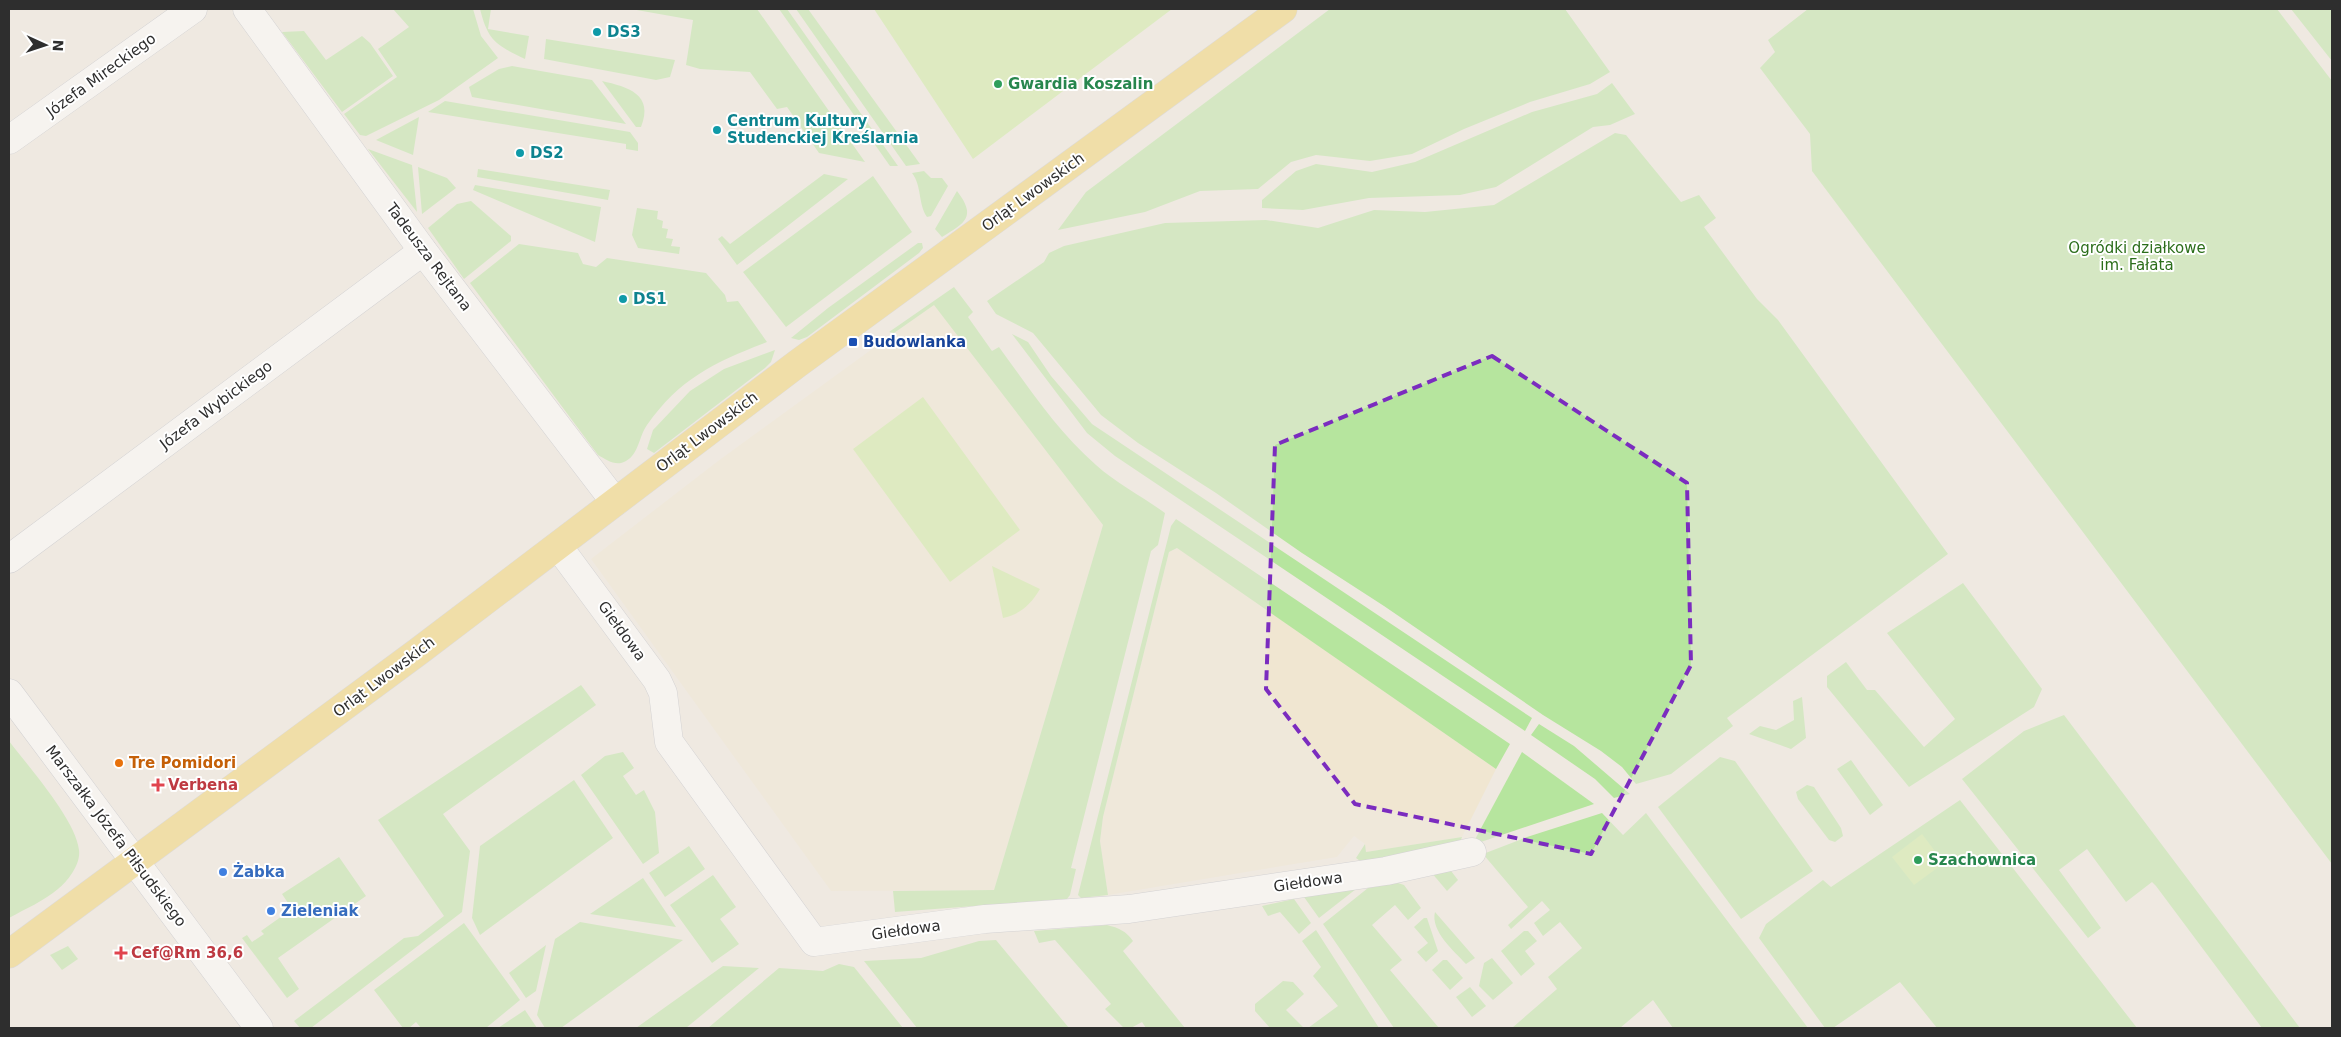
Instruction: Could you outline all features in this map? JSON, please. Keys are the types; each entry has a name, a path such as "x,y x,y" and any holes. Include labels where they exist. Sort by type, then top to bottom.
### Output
{"main road":[{"name":"Orląt Lwowskich","path":"9,954 558,546 921,272 1283,9"}],"street":[{"name":"Józefa Mireckiego","path":"9,140 193,9"},
{"name":"Tadeusza Rejtana","path":"247,9 423,251 615,502"},
{"name":"Józefa Wybickiego","path":"9,559 423,251"},
{"name":"Giełdowa","path":"558,546 657,680 663,693 669,742 814,942 985,919 1129,910 1386,871 1472,852"},
{"name":"Marszałka Józefa Piłsudskiego","path":"9,693 259,1028"}],"highlighted area":[{"path":"1492,356 1687,483 1691,665 1591,854 1355,804 1266,689 1275,445"}],"shaded area":[{"path":"934,304 1103,525 994,890 831,891 591,559 718,461"},
{"path":"1178,548 1496,769 1462,837 1366,852 1365,844 1354,836 1337,857 1108,895 1100,841 1103,817 1169,552"}],"green space":[{"path":"393,9 473,9 481,36 498,58 439,100 366,136 360,135 344,114 397,77 378,49 409,27"},
{"path":"480,9 491,9 488,29 529,36 525,59 507,50 495,41 486,28"},
{"path":"631,9 757,9 865,162 819,153 787,107 777,109 750,72 700,69 686,65 693,20"},
{"path":"779,9 787,9 898,166 890,166"},
{"path":"796,9 808,9 920,164 906,166"},
{"name":"Gwardia Koszalin","path":"874,9 1172,9 973,159"},
{"path":"1330,9 1565,9 1610,72 1590,84 1530,102 1464,129 1412,154 1370,161 1316,155 1291,162 1258,189 1200,191 1145,212 1058,230 1086,192"},
{"name":"Ogródki działkowe im. Fałata","path":"1808,9 2277,9 2332,81 2332,864 1812,171 1810,134 1760,68 1775,52 1768,40"},
{"path":"2291,9 2332,9 2332,61"},
{"path":"304,31 326,60 362,36 370,43 393,76 342,112 282,32"},
{"path":"546,39 675,60 670,77 656,80 544,59"},
{"path":"512,66 592,80 626,124 472,97 469,87 499,69"},
{"path":"602,81 629,89 636,94 644,107 641,127 636,127"},
{"path":"1612,83 1635,114 1610,125 1593,127 1496,187 1460,195 1369,198 1303,210 1262,208 1262,200 1296,171 1316,164 1372,172 1415,162 1532,112 1597,94"},
{"path":"445,101 630,132 638,143 638,151 626,149 626,144 428,112"},
{"path":"419,117 413,155 376,140"},
{"path":"1615,133 1626,135 1681,202 1699,195 1716,218 1704,227 1757,299 1778,320 1948,554 1727,718 1733,726 1671,774 1636,784 1622,767 1601,751 1543,715 1216,493 1138,443 1101,415 1033,333 996,314 987,301 1044,262 1049,253 1064,246 1165,223 1266,220 1318,228 1374,210 1425,212 1494,205"},
{"path":"368,149 412,165 417,212"},
{"path":"418,167 447,178 456,188 422,214"},
{"path":"478,169 610,190 608,200 477,177"},
{"path":"924,171 931,178 942,178 948,186 931,216 927,217 912,173"},
{"path":"824,174 848,179 737,265 718,239 722,236 730,244"},
{"path":"873,176 912,232 786,327 743,272"},
{"path":"475,185 601,207 595,242 473,190"},
{"path":"957,191 966,207 966,218 957,228 942,237 935,229"},
{"path":"471,201 511,236 511,241 464,279 428,228 457,204"},
{"path":"637,208 658,211 657,219 663,221 662,228 668,229 666,238 673,239 671,246 680,247 679,254 638,248 632,235"},
{"path":"918,243 922,243 923,248 919,253 807,337 799,340 791,338 828,308"},
{"path":"519,244 578,253 583,264 596,267 607,258 706,273 725,295 727,302 738,301 767,342 715,365 686,383 659,409 647,425 634,454 622,463 612,462 598,455 470,283"},
{"path":"954,287 973,312 968,317 992,351 999,347 1044,409 1082,452 1104,472 1165,513 1158,545 1151,551 1071,868 1076,869 1070,895 1067,899 895,912 893,891 994,890 1103,525 934,305 894,333 889,332"},
{"path":"1012,334 1028,342 1051,376 1092,424 1532,718 1525,731 1115,456 1087,433"},
{"path":"775,350 771,362 765,368 654,453 647,449 653,430 690,391 724,369"},
{"path":"923,397 1020,530 950,582 853,449"},
{"path":"1176,519 1510,744 1496,769 1177,548 1169,552 1103,817 1100,841 1108,895 1081,898 1078,895 1171,526"},
{"path":"992,566 1040,589 1025,608 1003,618"},
{"path":"1963,583 2042,689 2034,707 1909,787 1827,687 1827,676 1846,662 1867,690 1875,690 1924,747 1955,719 1887,633"},
{"path":"581,685 596,705 443,814 470,851 462,912 311,1028 300,1028 294,1021 404,938 418,936 444,916 378,820"},
{"path":"1802,697 1806,738 1791,749 1749,734 1760,726 1776,730 1794,720 1793,701"},
{"path":"2064,715 2300,1028 2262,1028 2156,886 2152,882 2126,902 2087,849 2059,870 2101,928 2088,938 1962,779 2024,731"},
{"path":"1539,724 1574,746 1630,794 1614,798 1595,779 1531,735"},
{"path":"9,741 61,809 76,838 79,855 73,872 62,886 34,905 9,918"},
{"path":"623,752 634,768 623,776 636,795 644,790 655,812 659,853 643,864 581,775 605,756"},
{"path":"1522,752 1594,804 1472,845"},
{"path":"1720,757 1735,761 1813,871 1741,919 1658,807"},
{"path":"1851,760 1883,805 1870,815 1837,769"},
{"path":"574,780 613,838 480,935 472,918 480,846"},
{"path":"1807,785 1814,787 1841,828 1843,836 1835,842 1829,840 1798,799 1796,792"},
{"path":"1960,800 2137,1028 1937,1028 1900,982 1833,1028 1825,1028 1759,938 1766,924 1823,880 1831,887"},
{"path":"1602,813 1623,835 1646,813 1808,1028 1673,1028 1653,1000 1620,1028 1512,1028 1557,989 1548,977 1582,948 1560,922 1543,936 1534,923 1550,910 1542,901 1511,929 1508,925 1528,907 1483,854 1527,837"},
{"name":"Szachownica","path":"1922,834 1944,863 1914,885 1892,857"},
{"path":"1462,837 1458,847 1363,863 1356,858 1365,844 1366,852"},
{"path":"689,846 705,869 665,897 649,873"},
{"path":"339,857 366,896 278,958 299,989 287,998 242,938 247,935 252,942 264,934 261,931 292,909 282,894"},
{"path":"1448,867 1458,880 1447,891 1431,872"},
{"path":"713,875 736,907 720,919 739,944 712,963 670,905"},
{"path":"643,878 676,927 590,914"},
{"path":"1398,883 1404,885 1421,908 1408,920 1395,905 1372,925 1402,960 1390,970 1439,1028 1394,1028 1323,924 1368,888"},
{"path":"1356,889 1319,918 1304,897"},
{"path":"1294,899 1311,923 1299,934 1280,912 1268,916 1262,906"},
{"path":"1435,912 1475,958 1466,964 1444,941 1436,926"},
{"path":"1424,918 1427,918 1438,951 1426,962 1417,952 1428,943 1414,927"},
{"path":"580,922 683,940 561,1028 545,1028 537,1015 555,939"},
{"path":"464,923 520,1000 486,1028 421,1028 416,1022 409,1028 403,1028 374,990"},
{"path":"1107,925 1122,930 1133,941 1123,951 1185,1028 1146,1028 1142,1022 1131,1028 1124,1028 1105,1009 1111,1004 1055,940 1039,943 1034,931"},
{"path":"1316,930 1379,1028 1308,1028 1338,1006 1313,976 1321,967 1302,941"},
{"path":"1524,931 1528,931 1537,941 1525,951 1535,964 1521,976 1501,951"},
{"path":"996,940 1069,1028 917,1028 864,961 921,958 979,941"},
{"path":"546,945 536,991 526,998 509,973"},
{"path":"68,946 78,959 62,970 50,955"},
{"path":"1492,958 1513,983 1493,1000 1479,986 1484,963"},
{"path":"1443,960 1447,960 1463,978 1450,990 1432,970"},
{"path":"839,964 854,967 903,1028 708,1028 779,968 823,971"},
{"path":"723,966 759,968 686,1028 636,1028"},
{"path":"1283,981 1293,982 1304,994 1286,1010 1304,1028 1270,1028 1255,1011 1255,1004"},
{"path":"1470,987 1486,1006 1472,1017 1456,997"},
{"path":"525,1010 537,1028 498,1028"}],"place":[{"name":"DS3","path":"597,32"},
{"name":"Gwardia Koszalin","path":"998,84"},
{"name":"Centrum Kultury Studenckiej Kreślarnia","path":"717,130"},
{"name":"DS2","path":"520,153"},
{"name":"DS1","path":"623,299"},
{"name":"Budowlanka","path":"853,342"},
{"name":"Tre Pomidori","path":"119,763"},
{"name":"Verbena","path":"158,785"},
{"name":"Szachownica","path":"1918,860"},
{"name":"Żabka","path":"223,872"},
{"name":"Zieleniak","path":"271,911"},
{"name":"Cef@Rm 36,6","path":"121,953"}]}
